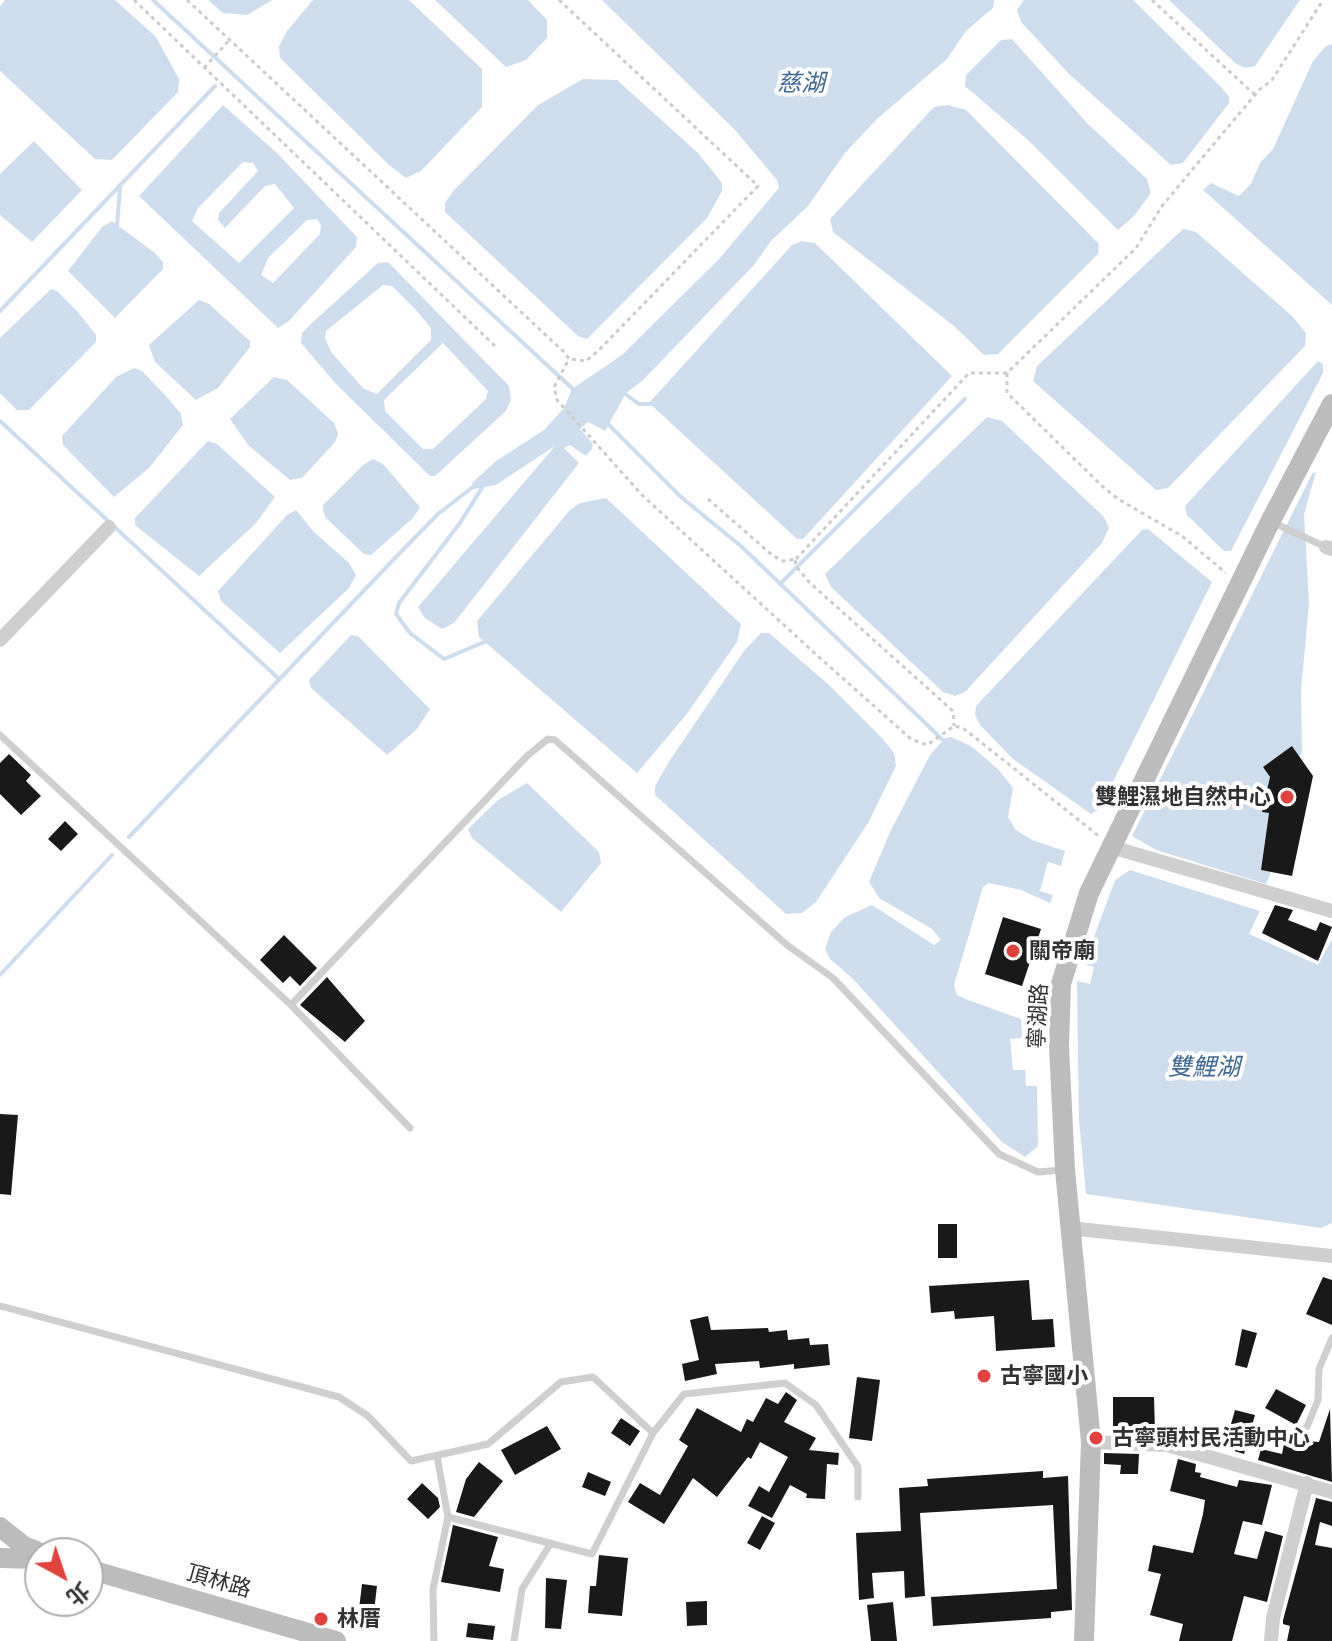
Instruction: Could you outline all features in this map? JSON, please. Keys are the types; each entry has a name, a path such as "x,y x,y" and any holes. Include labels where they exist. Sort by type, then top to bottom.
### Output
{"main road":[{"name":"寧湖路","path":"1084,1641 1091,1442 1065,1170 1059,1046 1061,984 1079,919 1111,847 1239,585 1277,524 1332,404"},
{"path":"0,1527 24,1546"},
{"path":"0,1558 24,1557"},
{"name":"頂林路","path":"104,1574 336,1641"}],"street":[{"path":"0,640 109,527"},
{"path":"1111,847 1332,911"},
{"path":"1069,1228 1332,1256"},
{"path":"1091,1442 1167,1445 1332,1492"},
{"path":"1271,1641 1273,1618 1307,1483"}],"lane":[{"path":"1277,524 1329,548"},
{"path":"0,735 291,1005 410,1128"},
{"path":"291,1005 527,756 548,739 555,740 787,945 833,978 999,1154 1038,1172 1065,1170"},
{"path":"0,1306 339,1397 368,1416 411,1461 488,1444 561,1382 593,1377 653,1433"},
{"path":"1286,1433 1304,1434 1318,1400 1319,1369 1332,1338"},
{"path":"448,1517 592,1554 653,1433 684,1394 785,1383 816,1405 858,1467 858,1497"},
{"path":"434,1641 433,1589 448,1517 437,1456"},
{"path":"514,1641 522,1589 551,1543"}],"path":[{"path":"134,0 496,347"},
{"path":"187,0 569,359 586,361 758,186 559,0"},
{"path":"1152,0 1255,95"},
{"path":"796,562 969,373 1007,373 1136,248 1162,206 1255,95 1272,80 1323,0"},
{"path":"204,68 230,39"},
{"path":"569,359 555,382 554,396 642,495 878,711 919,743 936,741 954,726"},
{"path":"1007,373 1007,393 1101,485 1182,536 1239,585"},
{"path":"708,499 772,555 783,561 796,562"},
{"path":"796,562 800,573 953,711 954,726"},
{"path":"954,726 963,728 1111,847"}],"water":[{"path":"5,0 115,0 156,37 179,79 178,92 112,160 95,159 0,71 0,6"},
{"path":"208,0 272,0 247,15 223,13"},
{"path":"313,0 409,0 482,69 482,107 421,171 406,178 389,165 280,58 279,46 287,31"},
{"path":"435,0 528,0 547,20 547,38 526,60 506,67"},
{"name":"慈湖","path":"602,0 994,0 993,8 966,31 947,59 878,118 845,153 808,206 771,241 754,265 642,381 626,393 605,431 588,422 580,429 593,444 592,449 586,456 570,445 564,448 579,463 454,623 442,629 425,618 418,607 555,446 496,485 474,489 472,483 496,461 544,430 564,408 572,389 622,355 719,259 779,188 777,180 735,130"},
{"path":"1024,0 1133,0 1221,87 1229,97 1229,103 1183,163 1171,165 1069,74 1021,22 1017,10"},
{"path":"1169,0 1300,0 1255,66 1245,68 1235,63"},
{"path":"1012,39 1087,123 1147,179 1151,193 1134,216 1118,230 1029,141 965,86 966,75 1001,40"},
{"path":"1332,44 1332,305 1203,190 1211,183 1239,196 1251,184 1260,163 1273,149 1313,61 1326,46"},
{"path":"583,79 617,80 698,153 722,183 722,191 707,218 587,339 578,336 445,212 445,203 453,191 538,105"},
{"path":"223,105 276,152 357,237 356,247 289,321 278,328 139,196","holes":["243,162 253,163 258,171 219,213 218,220 225,228 265,186 275,184 294,208 239,263 192,221 198,208","317,219 321,225 320,234 273,283 261,275 268,258 307,220"]},
{"path":"948,105 966,110 1099,244 1098,254 998,354 984,355 954,326 833,232 830,219 934,107"},
{"path":"34,141 82,190 32,242 0,215 0,174"},
{"path":"112,221 163,262 163,269 115,318 68,271 102,227"},
{"path":"1183,229 1196,232 1292,316 1306,333 1305,346 1168,488 1156,490 1033,381 1037,366"},
{"path":"802,241 815,243 952,376 803,539 797,539 649,403 792,245"},
{"path":"388,262 509,386 511,400 506,411 435,476 430,476 337,385 301,343 302,333 378,263","holes":["383,285 392,286 415,309 431,328 431,340 377,394 364,389 331,352 325,338 326,331","443,343 488,391 486,399 433,449 423,449 385,411 384,400"]},
{"path":"51,289 77,311 96,335 96,342 29,410 17,410 0,393 0,338"},
{"path":"199,300 209,304 250,341 250,347 218,388 196,400 155,362 149,345"},
{"path":"1318,361 1323,364 1323,373 1231,551 1224,551 1187,515 1185,506"},
{"path":"134,368 142,371 167,397 181,414 183,425 149,468 114,497 63,445 62,436 116,377"},
{"path":"274,377 287,380 334,423 338,434 335,442 302,478 290,480 249,446 230,419"},
{"path":"987,417 1002,421 1104,517 1109,528 1102,543 965,692 955,696 943,692 831,587 825,574"},
{"path":"208,441 217,444 275,497 256,523 199,576 135,525 135,518"},
{"path":"373,459 383,464 420,507 413,518 371,555 364,554 326,518 323,505"},
{"path":"1316,472 1304,514 1309,603 1301,691 1302,751 1300,757 1292,747 1263,767 1270,777 1262,811 1269,813 1261,870 1271,872 1266,884 1156,850 1132,836 1312,474"},
{"path":"606,498 741,624 737,642 686,715 637,773 479,637 477,621 570,510 580,503"},
{"path":"296,510 314,532 349,563 356,575 349,588 280,653 221,601 218,591 287,515"},
{"path":"1148,529 1212,582 1104,800 1098,810 1091,814 1013,759 980,725 975,715 976,706 1142,530"},
{"path":"761,633 769,633 829,685 881,737 894,753 896,766 868,823 816,902 802,913 786,914 655,795 655,786 670,760 744,651"},
{"path":"351,635 358,636 430,709 417,729 387,755 311,688 309,680"},
{"path":"951,737 971,746 999,770 1013,788 1008,817 1016,830 1032,840 1065,851 1061,866 1048,862 1040,891 1053,895 1050,903 1021,890 989,883 983,887 954,985 957,995 1021,1019 1022,1038 1010,1039 1013,1070 1025,1070 1026,1086 1037,1086 1038,1146 1025,1157 1002,1142 852,978 830,959 825,949 831,932 845,917 872,905 934,945 941,940 932,929 879,898 869,882 890,832 930,755 945,738"},
{"path":"527,783 599,852 601,863 561,912 472,838 468,829 498,800"},
{"name":"雙鯉湖","path":"1130,870 1260,911 1249,934 1318,965 1332,939 1332,1223 1321,1228 1086,1194 1079,1120 1077,981 1090,984 1094,967 1084,964 1115,880"}],"building":[{"name":"雙鯉濕地自然中心","path":"1292,746 1313,776 1292,876 1261,870 1269,813 1262,812 1270,777 1263,767"},
{"path":"9,754 31,775 26,781 41,796 21,815 0,794 0,763"},
{"path":"65,821 78,834 61,851 48,839"},
{"path":"1275,905 1293,910 1288,920 1316,931 1320,922 1332,927 1318,961 1262,933"},
{"name":"關帝廟","path":"1003,917 1041,929 1022,986 985,974"},
{"path":"284,935 317,968 300,986 290,976 283,983 260,960"},
{"path":"327,977 365,1021 345,1042 300,1005"},
{"path":"0,1114 18,1115 11,1195 0,1194"},
{"path":"938,1224 957,1224 957,1258 938,1258"},
{"path":"1323,1277 1332,1280 1332,1325 1306,1314"},
{"path":"1029,1280 1032,1320 1053,1319 1055,1347 996,1351 994,1316 955,1319 954,1311 931,1313 929,1286"},
{"path":"708,1316 711,1330 787,1330 788,1340 809,1338 810,1345 828,1344 830,1365 794,1369 794,1364 760,1368 759,1361 715,1364 717,1374 685,1381 682,1364 699,1360 690,1320"},
{"path":"1242,1329 1257,1333 1247,1368 1235,1365"},
{"path":"857,1377 880,1380 872,1441 849,1438"},
{"path":"1276,1389 1306,1405 1296,1425 1265,1408"},
{"path":"786,1392 797,1400 784,1422 816,1438 809,1450 839,1453 838,1465 827,1464 825,1499 806,1498 807,1494 790,1485 772,1518 748,1506 759,1486 769,1492 788,1457 760,1442 751,1459 748,1457 717,1497 693,1478 664,1524 628,1502 640,1483 660,1495 688,1446 679,1440 697,1408 741,1432 747,1419 753,1422 766,1398 778,1404"},
{"path":"1113,1397 1154,1397 1155,1431 1113,1433"},
{"path":"1330,1409 1332,1482 1258,1460 1261,1449 1282,1454 1285,1439 1319,1442"},
{"path":"1235,1410 1255,1415 1244,1454 1231,1450 1238,1426 1231,1424"},
{"path":"621,1418 640,1431 630,1446 611,1433"},
{"path":"547,1426 561,1449 515,1475 501,1450"},
{"path":"1104,1453 1139,1454 1138,1474 1120,1474 1121,1465 1104,1464"},
{"path":"1178,1459 1196,1464 1195,1472 1201,1473 1200,1477 1237,1487 1239,1480 1272,1485 1262,1525 1243,1521 1234,1554 1257,1559 1265,1531 1283,1536 1267,1602 1244,1596 1232,1641 1179,1641 1183,1624 1150,1615 1161,1574 1148,1571 1153,1545 1193,1553 1203,1514 1205,1500 1170,1491"},
{"path":"479,1462 503,1481 474,1517 456,1512 466,1479"},
{"path":"1043,1471 1043,1478 1068,1476 1072,1610 1051,1612 1051,1618 933,1626 931,1597 1057,1589 1053,1505 920,1513 925,1596 905,1598 904,1571 872,1573 874,1598 859,1600 856,1533 901,1531 899,1488 928,1486 927,1479"},
{"path":"588,1472 611,1482 605,1496 582,1487"},
{"path":"422,1483 438,1498 440,1507 428,1519 407,1499"},
{"path":"1316,1498 1332,1502 1332,1526 1320,1522 1315,1545 1332,1548 1332,1641 1287,1641 1290,1626 1283,1624 1283,1620"},
{"path":"762,1516 775,1523 760,1550 747,1543"},
{"path":"453,1525 498,1537 489,1566 504,1569 500,1592 441,1582"},
{"path":"599,1555 628,1558 622,1616 588,1613 590,1586 596,1586"},
{"path":"546,1578 567,1580 561,1629 545,1628"},
{"path":"362,1584 377,1586 372,1628 357,1626"},
{"path":"707,1601 707,1625 687,1626 686,1602"},
{"path":"893,1602 897,1641 871,1641 867,1605"},
{"path":"468,1623 495,1626 493,1640 466,1637"}],"waterway":[{"path":"153,0 575,391"},
{"path":"0,311 215,86"},
{"path":"117,226 120,187"},
{"path":"621,391 639,404 655,404"},
{"path":"780,584 965,399"},
{"path":"0,421 279,679"},
{"path":"607,423 681,497 742,547 946,743"},
{"path":"129,837 438,514 478,483"},
{"path":"485,483 460,523 399,603 396,614 410,633 444,659 489,640"},
{"path":"0,975 112,855"}],"place":[{"name":"雙鯉濕地自然中心","path":"1287,797"},
{"name":"關帝廟","path":"1013,951"},
{"name":"古寧國小","path":"984,1376"},
{"name":"古寧頭村民活動中心","path":"1096,1438"},
{"name":"林厝","path":"321,1619"}]}
